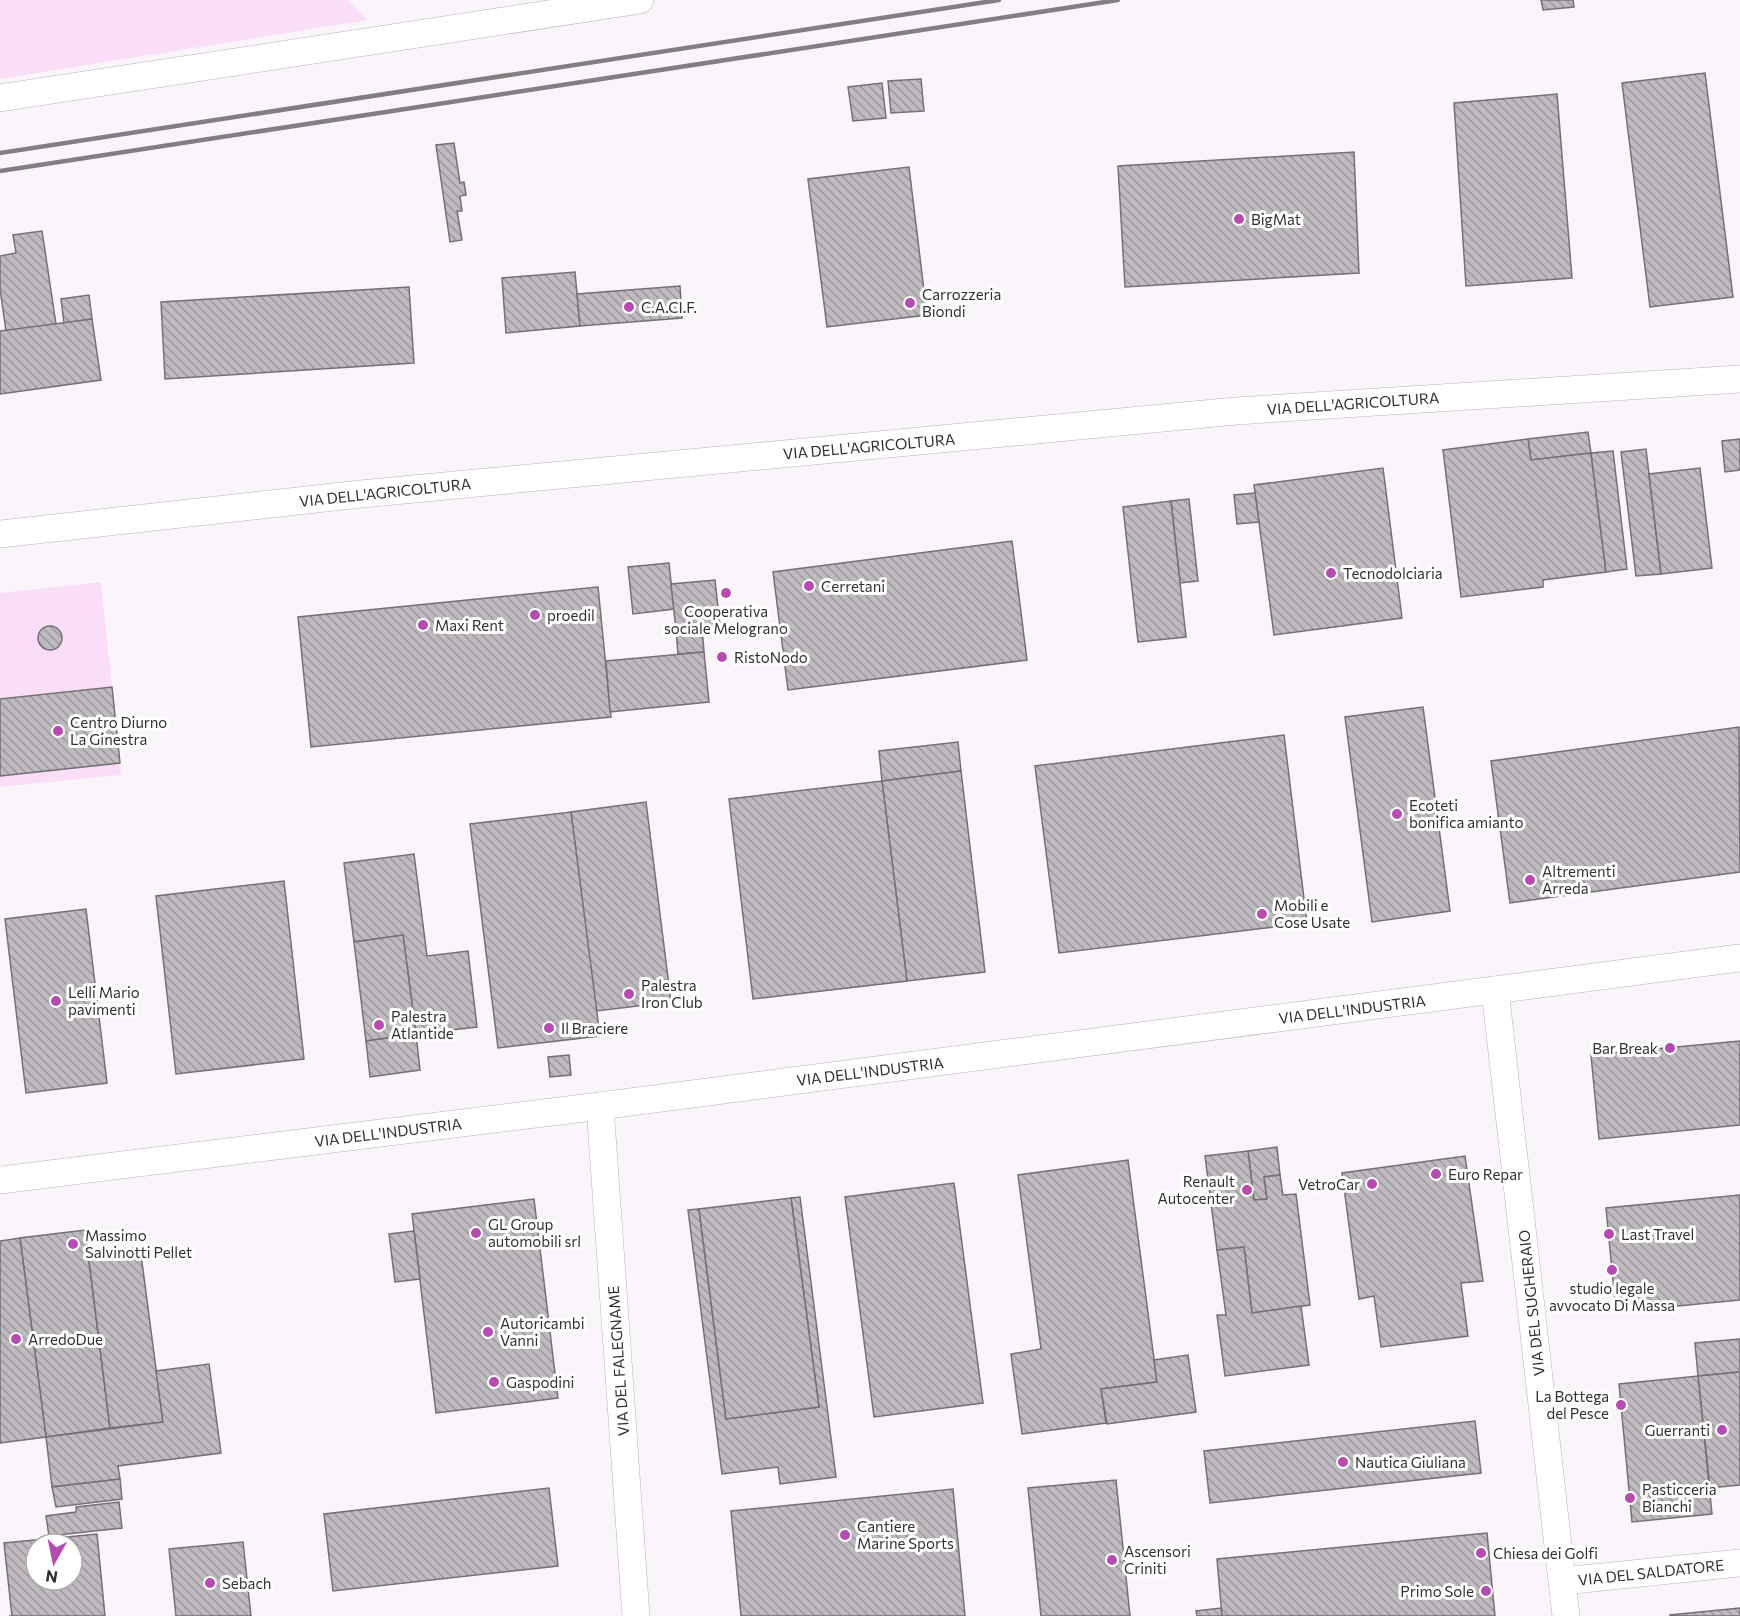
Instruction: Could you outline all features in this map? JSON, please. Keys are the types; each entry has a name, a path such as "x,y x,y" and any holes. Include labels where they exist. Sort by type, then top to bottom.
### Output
{"street":[{"path":"0,98 640,0"},
{"name":"VIA DELL'AGRICOLTURA","path":"0,534 372,493 1236,411 1740,379"},
{"name":"VIA DELL'INDUSTRIA","path":"0,1180 600,1106 1740,958"},
{"name":"VIA DEL SUGHERAIO","path":"1495,990 1566,1616"},
{"name":"VIA DEL FALEGNAME","path":"600,1106 636,1616"},
{"name":"VIA DEL SALDATORE","path":"1563,1581 1740,1563"}],"shaded area":[{"path":"0,0 348,0 368,20 0,79"},
{"path":"101,582 112,687 0,699 0,593"},
{"path":"120,763 121,775 0,787 0,776"}],"building":[{"path":"1541,0 1573,0 1574,7 1543,10"},
{"path":"1705,73 1733,297 1650,307 1622,83"},
{"path":"921,79 924,111 891,113 888,81"},
{"path":"882,83 886,118 853,121 848,87"},
{"path":"1557,94 1572,278 1466,286 1454,103"},
{"path":"454,143 460,183 464,182 466,195 460,196 462,211 457,211 462,240 450,242 436,145"},
{"name":"BigMat","path":"1354,152 1359,273 1125,287 1118,166"},
{"path":"909,167 927,315 827,327 808,179"},
{"path":"42,231 56,324 6,331 0,289 0,256 16,253 13,235"},
{"path":"575,272 580,326 506,333 502,278"},
{"path":"680,286 682,318 580,326 577,294"},
{"path":"409,287 414,363 165,379 161,302"},
{"path":"89,295 92,319 64,323 61,299"},
{"path":"92,319 101,380 0,394 0,331"},
{"path":"1588,432 1591,453 1531,460 1528,439"},
{"path":"1528,439 1531,460 1591,453 1606,572 1543,580 1543,587 1461,597 1443,450"},
{"path":"1740,439 1740,470 1725,472 1722,441"},
{"path":"1646,449 1661,574 1636,576 1621,452"},
{"path":"1613,451 1627,569 1606,572 1591,453"},
{"name":"Tecnodolciaria","path":"1383,468 1402,618 1274,635 1254,485"},
{"path":"1700,468 1712,568 1661,574 1649,474"},
{"path":"1255,493 1259,522 1237,524 1234,495"},
{"path":"1189,499 1198,581 1180,583 1171,501"},
{"path":"1171,501 1186,637 1138,642 1123,507"},
{"path":"1012,541 1027,660 788,690 773,572"},
{"path":"669,563 674,609 633,614 628,567"},
{"path":"715,580 720,626 676,630 671,584"},
{"path":"598,587 611,717 311,747 298,617"},
{"path":"50,626 59,629 62,638 59,647 50,650 41,647 38,638 41,629"},
{"path":"702,627 704,652 678,654 676,630"},
{"path":"704,652 709,702 610,712 606,661"},
{"name":"Centro Diurno La Ginestra","path":"112,687 120,763 0,776 0,699"},
{"name":"Ecoteti bonifica amianto","path":"1423,707 1450,911 1372,922 1345,717"},
{"path":"1739,727 1740,872 1510,903 1491,761"},
{"path":"1284,735 1307,923 1059,953 1035,766"},
{"path":"958,742 961,771 882,781 879,751"},
{"path":"961,771 985,972 907,981 882,781"},
{"path":"882,781 907,981 753,999 729,799"},
{"path":"646,802 671,1002 596,1011 571,812"},
{"path":"571,812 600,1036 498,1048 470,824"},
{"path":"414,854 427,956 468,951 477,1027 416,1034 403,935 354,942 344,863"},
{"path":"284,881 304,1059 176,1074 156,896"},
{"name":"Lelli Mario pavimenti","path":"86,909 107,1083 26,1093 5,919"},
{"path":"403,935 416,1034 366,1041 354,942"},
{"path":"416,1034 420,1070 370,1077 366,1041"},
{"path":"1740,1041 1740,1125 1599,1139 1591,1055"},
{"path":"569,1055 571,1075 550,1077 548,1057"},
{"path":"1277,1147 1280,1175 1264,1177 1267,1199 1254,1200 1248,1151"},
{"path":"1248,1151 1254,1200 1267,1199 1264,1177 1280,1175 1283,1195 1296,1194 1310,1305 1252,1313 1244,1247 1217,1250 1205,1156"},
{"path":"1465,1156 1483,1281 1461,1283 1468,1336 1381,1347 1374,1296 1359,1299 1342,1173"},
{"path":"1128,1160 1157,1382 1101,1389 1106,1423 1022,1434 1011,1354 1041,1349 1018,1175"},
{"path":"954,1183 983,1403 874,1417 845,1197"},
{"path":"1740,1195 1740,1300 1616,1312 1606,1208"},
{"path":"800,1197 836,1477 780,1484 778,1467 722,1474 688,1210 699,1209 726,1419 819,1407 791,1198"},
{"path":"791,1198 819,1407 726,1419 699,1209"},
{"path":"534,1199 558,1398 436,1413 412,1214"},
{"path":"85,1230 110,1428 46,1437 20,1238"},
{"path":"414,1231 420,1279 395,1282 389,1234"},
{"name":"ArredoDue","path":"20,1238 46,1437 0,1443 0,1241"},
{"path":"140,1247 163,1422 110,1428 88,1253"},
{"path":"1244,1247 1252,1313 1301,1306 1309,1365 1225,1376 1217,1315 1226,1315 1217,1250"},
{"path":"1740,1339 1740,1372 1698,1376 1695,1343"},
{"path":"1188,1355 1196,1412 1107,1424 1101,1389 1157,1382 1154,1360"},
{"path":"209,1364 221,1453 118,1466 120,1479 52,1487 46,1437 163,1422 156,1371"},
{"name":"Guerranti","path":"1740,1372 1740,1485 1710,1488 1698,1376"},
{"path":"1698,1376 1712,1514 1632,1522 1619,1384"},
{"name":"Nautica Giuliana","path":"1475,1421 1481,1473 1210,1503 1204,1451"},
{"path":"120,1479 122,1499 56,1507 52,1487"},
{"path":"1116,1480 1130,1616 1041,1616 1028,1488"},
{"path":"549,1488 558,1566 333,1591 324,1514"},
{"name":"Cantiere Marine Sports","path":"953,1489 965,1616 741,1616 731,1511"},
{"path":"119,1502 122,1528 84,1532 48,1532 46,1516 76,1512 76,1507"},
{"path":"1487,1533 1495,1616 1222,1616 1217,1559"},
{"path":"97,1534 105,1616 12,1616 4,1543 24,1541 24,1592 84,1592 84,1535"},
{"name":"Sebach","path":"243,1542 251,1616 176,1616 169,1549"},
{"path":"1221,1608 1222,1616 1197,1616 1196,1611"},
{"path":"1740,1608 1740,1616 1670,1616 1670,1615"}],"railway":[{"path":"0,153 999,0"},
{"path":"0,171 1118,0"}],"place":[{"name":"BigMat","path":"1239,219"},
{"name":"Carrozzeria Biondi","path":"910,303"},
{"name":"C.A.CI.F.","path":"629,307"},
{"name":"Tecnodolciaria","path":"1331,573"},
{"name":"Cerretani","path":"809,586"},
{"name":"Cooperativa sociale Melograno","path":"726,593"},
{"name":"proedil","path":"535,615"},
{"name":"Maxi Rent","path":"423,625"},
{"name":"RistoNodo","path":"722,657"},
{"name":"Centro Diurno La Ginestra","path":"58,731"},
{"name":"Ecoteti bonifica amianto","path":"1397,814"},
{"name":"Altrementi Arreda","path":"1530,880"},
{"name":"Mobili e Cose Usate","path":"1262,914"},
{"name":"Palestra Iron Club","path":"629,994"},
{"name":"Lelli Mario pavimenti","path":"56,1001"},
{"name":"Palestra Atlantide","path":"379,1025"},
{"name":"Il Braciere","path":"549,1028"},
{"name":"Bar Break","path":"1670,1048"},
{"name":"Euro Repar","path":"1436,1174"},
{"name":"VetroCar","path":"1372,1184"},
{"name":"Renault Autocenter","path":"1247,1190"},
{"name":"GL Group automobili srl","path":"476,1233"},
{"name":"Last Travel","path":"1609,1234"},
{"name":"Massimo Salvinotti Pellet","path":"73,1244"},
{"name":"studio legale avvocato Di Massa","path":"1612,1270"},
{"name":"Autoricambi Vanni","path":"488,1332"},
{"name":"ArredoDue","path":"16,1339"},
{"name":"Gaspodini","path":"494,1382"},
{"name":"La Bottega del Pesce","path":"1621,1405"},
{"name":"Guerranti","path":"1722,1430"},
{"name":"Nautica Giuliana","path":"1343,1462"},
{"name":"Pasticceria Bianchi","path":"1630,1498"},
{"name":"Cantiere Marine Sports","path":"845,1535"},
{"name":"Chiesa dei Golfi","path":"1481,1553"},
{"name":"Ascensori Criniti","path":"1112,1560"},
{"name":"Sebach","path":"210,1583"},
{"name":"Primo Sole","path":"1486,1591"}]}
